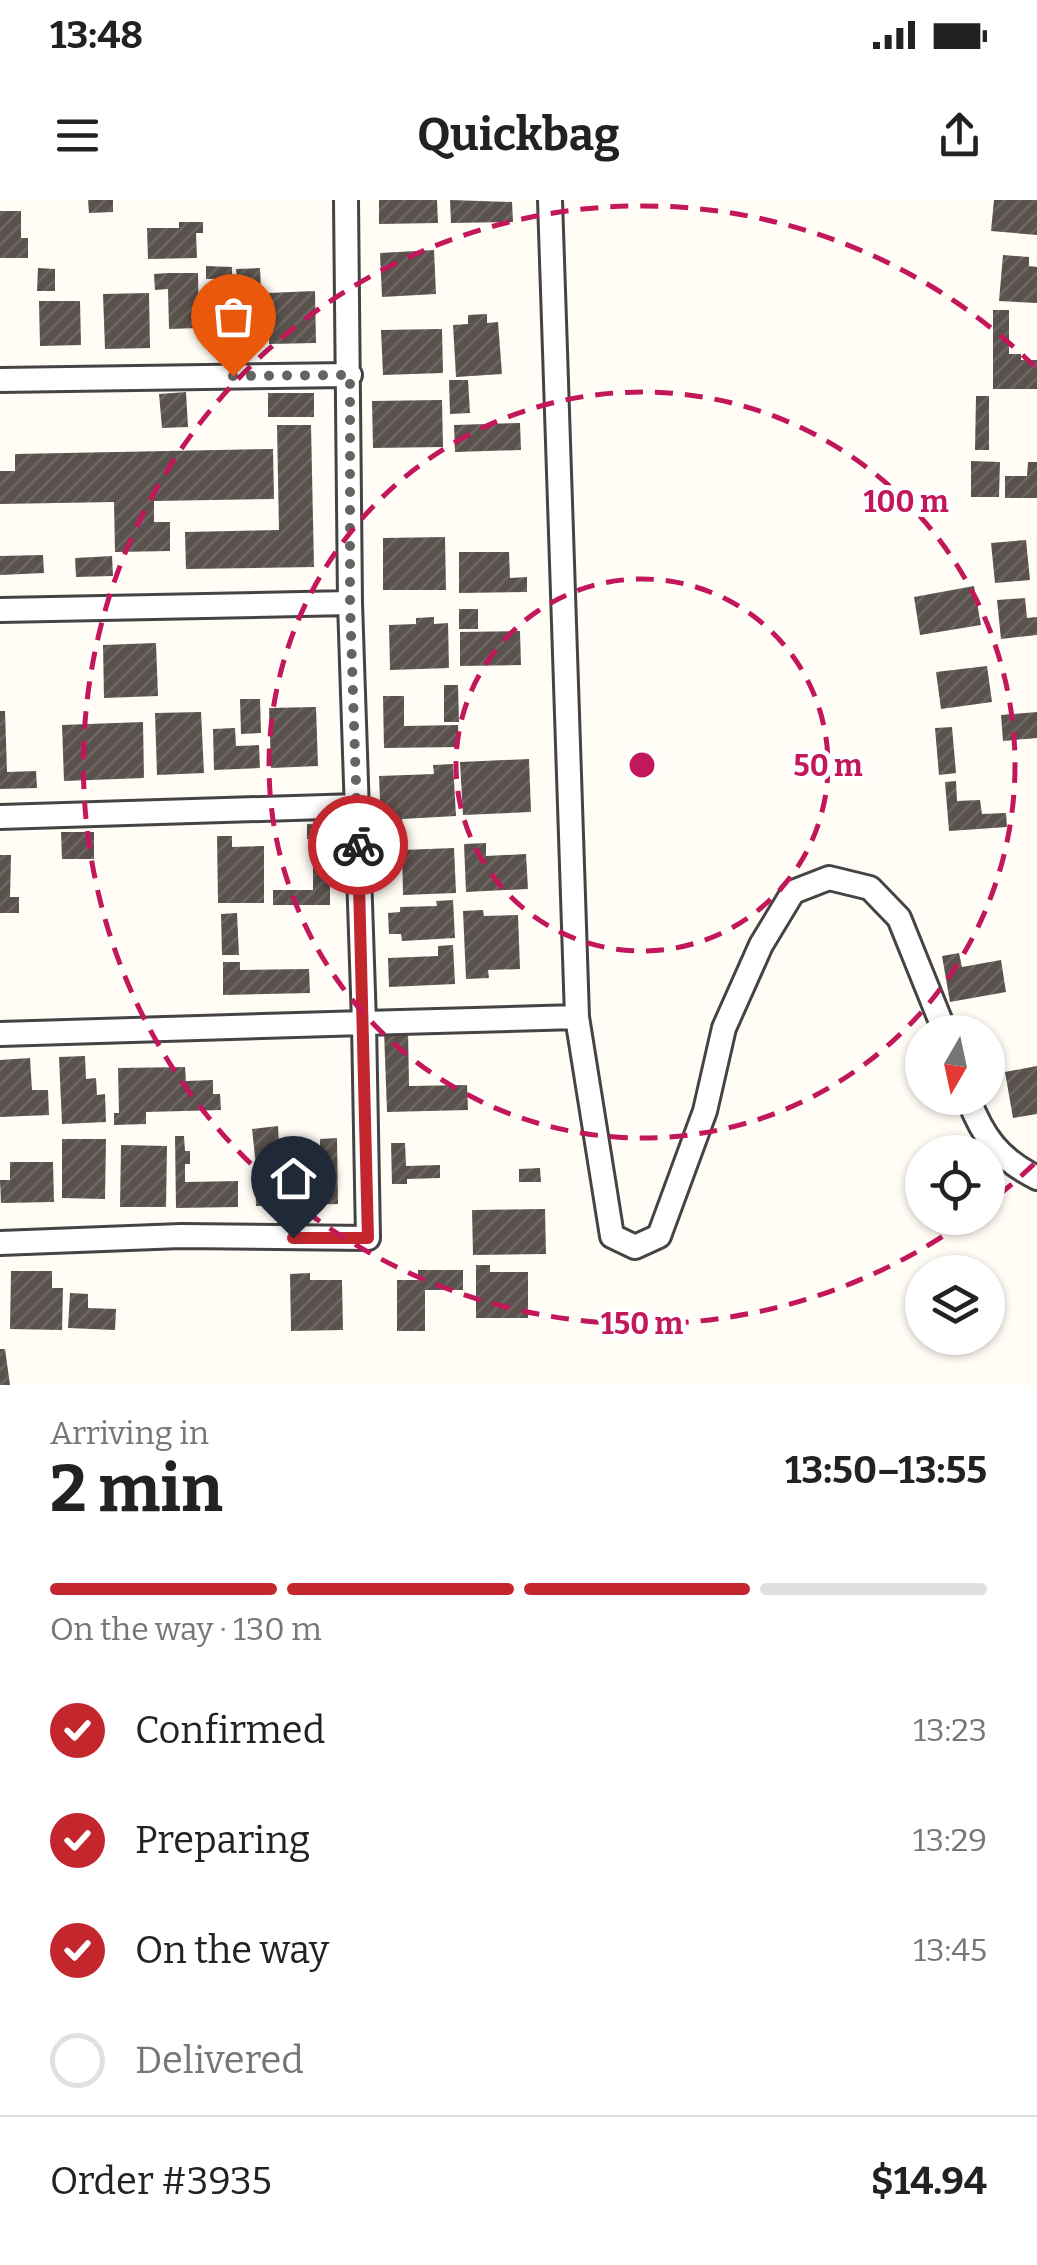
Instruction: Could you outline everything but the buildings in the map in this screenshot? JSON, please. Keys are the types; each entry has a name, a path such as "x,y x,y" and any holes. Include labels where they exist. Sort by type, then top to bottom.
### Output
{"street":[{"path":"0,1242 181,1236 368,1238 350,603 346,200"},
{"path":"550,200 577,1018 612,1236 635,1247 659,1236 704,1111 724,1028 761,944 794,892 828,878 870,888 899,918 938,1015"},
{"path":"0,380 350,375"},
{"path":"0,610 350,603"},
{"path":"0,817 357,806"},
{"path":"0,1034 577,1018"},
{"path":"975,1115 980,1129 1012,1165 1037,1178"}],"way so far":[{"path":"233,376 350,375 350,603 358,845"}],"route":[{"path":"293,1238 368,1238 358,845"}]}
